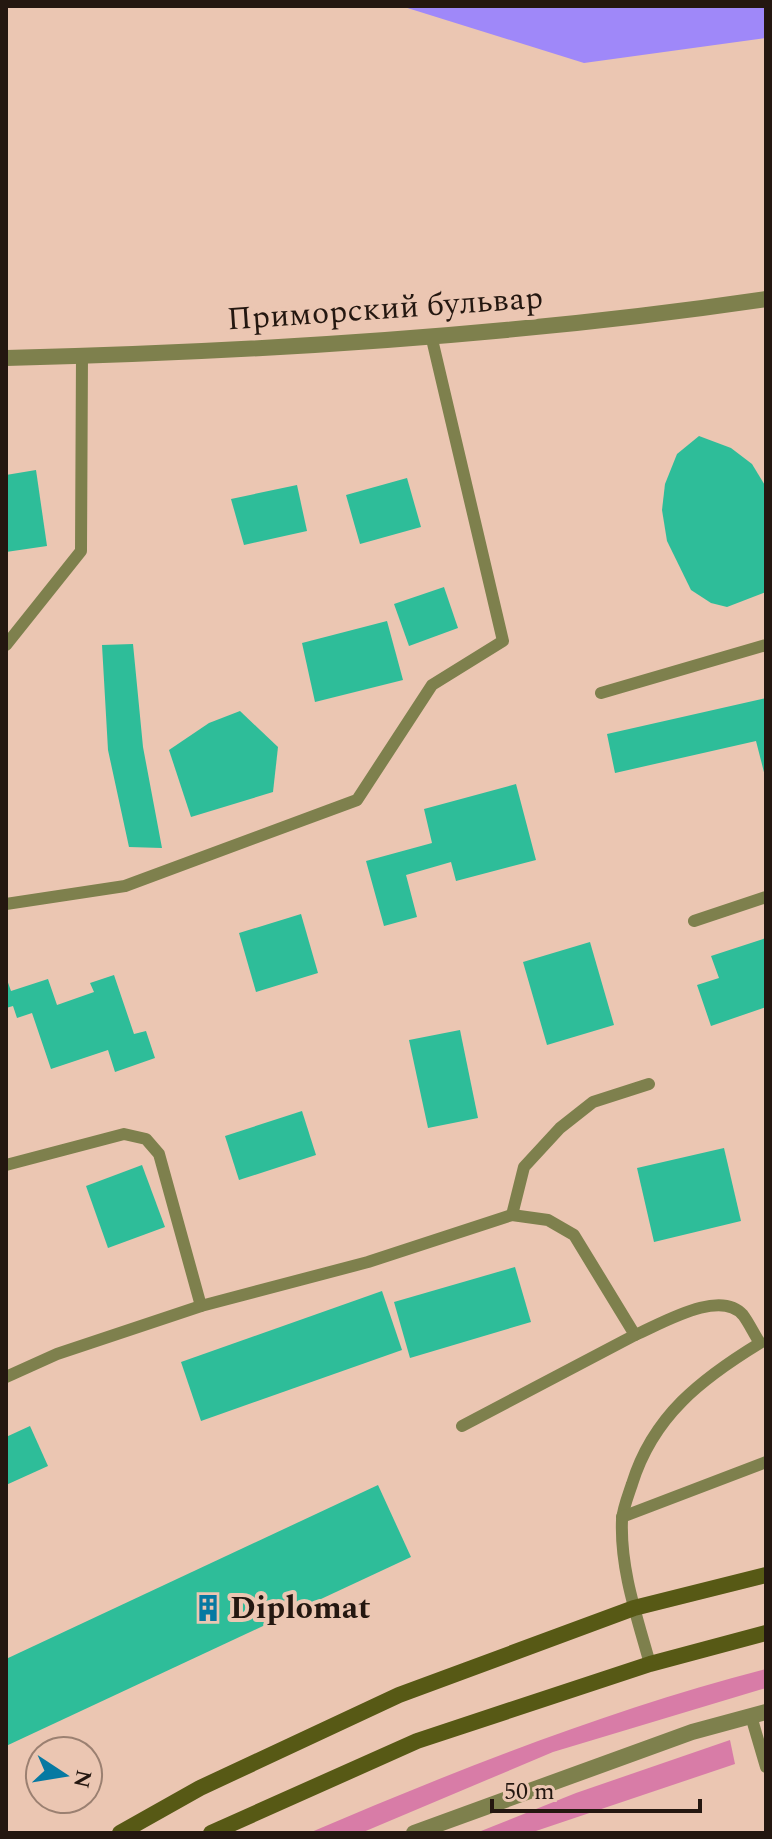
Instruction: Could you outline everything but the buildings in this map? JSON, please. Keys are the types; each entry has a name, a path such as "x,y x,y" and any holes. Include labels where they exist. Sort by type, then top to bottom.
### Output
{"main road":[{"path":"120,1833 200,1788 399,1695 634,1608 766,1575"},
{"path":"211,1833 417,1741 650,1664 766,1633"}],"street":[{"name":"Приморский бульвар","path":"6,358 431,335 625,320 766,299"},
{"path":"414,1833 692,1732 759,1714"}],"lane":[{"path":"6,904 125,886 357,800 432,685 503,641 431,335"},
{"path":"6,645 81,551 82,356"},
{"path":"601,693 766,645"},
{"path":"694,921 766,897"},
{"path":"512,1215 524,1167 560,1128 593,1102 649,1084"},
{"path":"6,1165 124,1134 146,1139 159,1154 201,1306"},
{"path":"6,1377 57,1354 201,1306 368,1262 512,1215 548,1220 574,1235 635,1335"},
{"path":"462,1426 635,1335 706,1305 725,1305 741,1313 763,1342 720,1367 672,1408 639,1463 622,1517 623,1554 650,1664"},
{"path":"622,1517 766,1462"},
{"path":"759,1714 766,1767"}],"shaded area":[{"path":"401,6 766,6 766,38 584,63"},
{"path":"766,1669 766,1688 553,1752 361,1833 309,1833 534,1742 649,1703"},
{"path":"730,1740 735,1764 530,1833 476,1833 576,1793"}],"place":[{"name":"Diplomat","path":"208,1608"}]}
